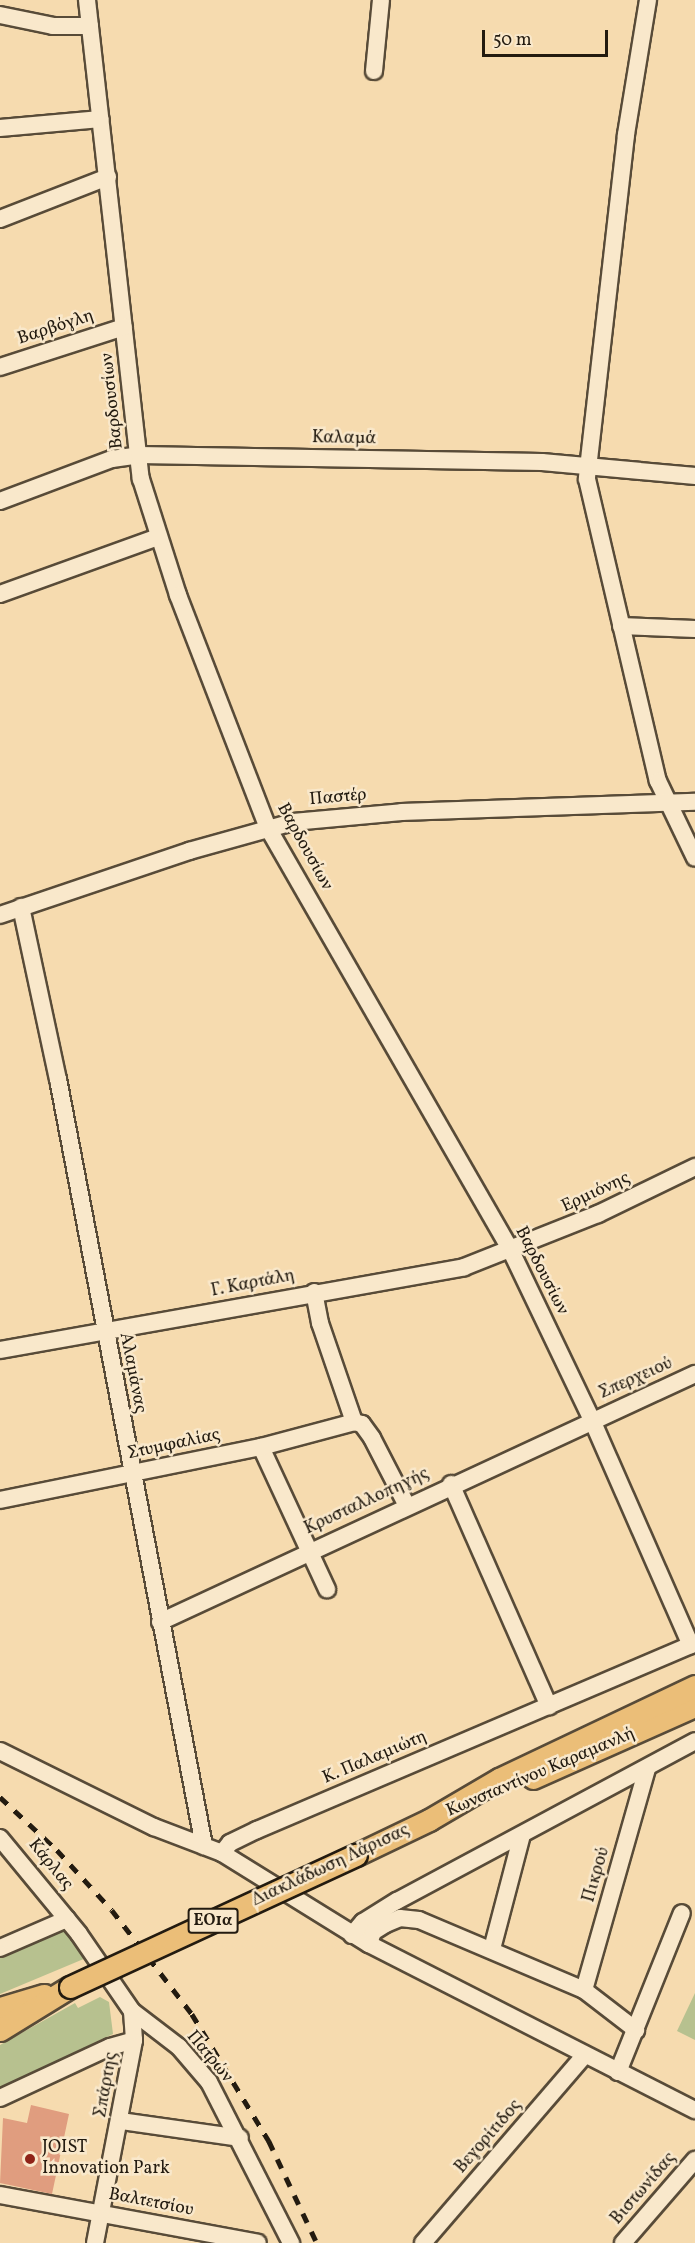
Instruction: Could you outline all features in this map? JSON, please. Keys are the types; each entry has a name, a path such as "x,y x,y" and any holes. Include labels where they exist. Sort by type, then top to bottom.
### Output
{"main road":[{"name":"Κωνσταντίνου Καραμανλή","path":"429,1820 499,1779 695,1686"},
{"name":"Κωνσταντίνου Καραμανλή","path":"429,1820 505,1791 695,1706"},
{"name":"Διακλάδωση Λάρισας","path":"0,2030 70,1987 356,1856 429,1820"},
{"name":"Διακλάδωση Λάρισας","path":"0,2008 70,1987"}],"street":[{"name":"Βαρδουσίων","path":"87,0 139,455 158,537 268,828 511,1251 592,1420 693,1644"},
{"path":"374,71 381,0"},
{"path":"648,0 628,124 587,465 589,492 658,781 695,858"},
{"path":"0,15 53,26 90,26"},
{"path":"0,128 101,119"},
{"path":"0,219 108,177"},
{"name":"Βαρβόγλη","path":"0,367 124,327"},
{"name":"Καλαμά","path":"0,501 112,459 139,455 587,465 695,476"},
{"path":"0,594 158,537"},
{"path":"621,626 695,629"},
{"name":"Παστέρ","path":"0,915 268,828 309,820 391,813 695,802"},
{"name":"Αλαμάνας","path":"21,908 58,1079 159,1622 204,1846"},
{"name":"Ερμιόνης","path":"511,1251 695,1167"},
{"name":"Γ. Καρτάλη","path":"0,1350 105,1333 314,1292 464,1267 511,1251"},
{"path":"314,1292 320,1323 354,1422 362,1424 372,1438 406,1504"},
{"name":"Σπερχειού","path":"592,1420 695,1374"},
{"name":"Κρυσταλλοπηγής","path":"159,1622 406,1504 592,1420"},
{"name":"Στυμφαλίας","path":"0,1500 261,1447 354,1422"},
{"path":"261,1447 327,1589"},
{"path":"451,1484 549,1706"},
{"name":"Κ. Παλαμιώτη","path":"222,1853 230,1843 257,1830 693,1644"},
{"name":"Κωνσταντίνου Καραμανλή","path":"352,1935 376,1914 695,1742"},
{"path":"0,1751 154,1827 222,1853 352,1935 584,2056 695,2110"},
{"name":"Πικρού","path":"584,1990 647,1769"},
{"path":"492,1949 522,1835"},
{"name":"Κάρλας","path":"0,1838 67,1919"},
{"path":"618,2072 682,1913"},
{"path":"369,1944 379,1928 406,1918 492,1949 584,1990 636,2030"},
{"path":"0,1948 67,1919"},
{"name":"Πατρών","path":"67,1919 132,2011 195,2065 240,2138 291,2243"},
{"name":"Σπάρτης","path":"95,2243 121,2121 134,2040 132,2011"},
{"path":"0,2098 110,2047 134,2040"},
{"name":"Βεγορίτιδος","path":"423,2243 584,2056"},
{"path":"121,2121 240,2138"},
{"name":"Βιστωνίδας","path":"623,2243 695,2160"},
{"name":"Βαλτετσίου","path":"0,2195 258,2243"}],"green space":[{"path":"65,1927 86,1958 0,1994 0,1954"},
{"path":"695,1993 695,2040 677,2031"},
{"path":"100,1997 109,2002 113,2034 0,2088 0,2045 75,2003 78,2008"}],"building":[{"name":"JOIST Innovation Park","path":"31,2105 69,2114 52,2194 0,2183 3,2118 27,2123"}],"railway":[{"path":"0,1797 57,1850 112,1910 192,2014 269,2141 317,2243"}],"place":[{"name":"JOIST Innovation Park","path":"30,2159"}]}
